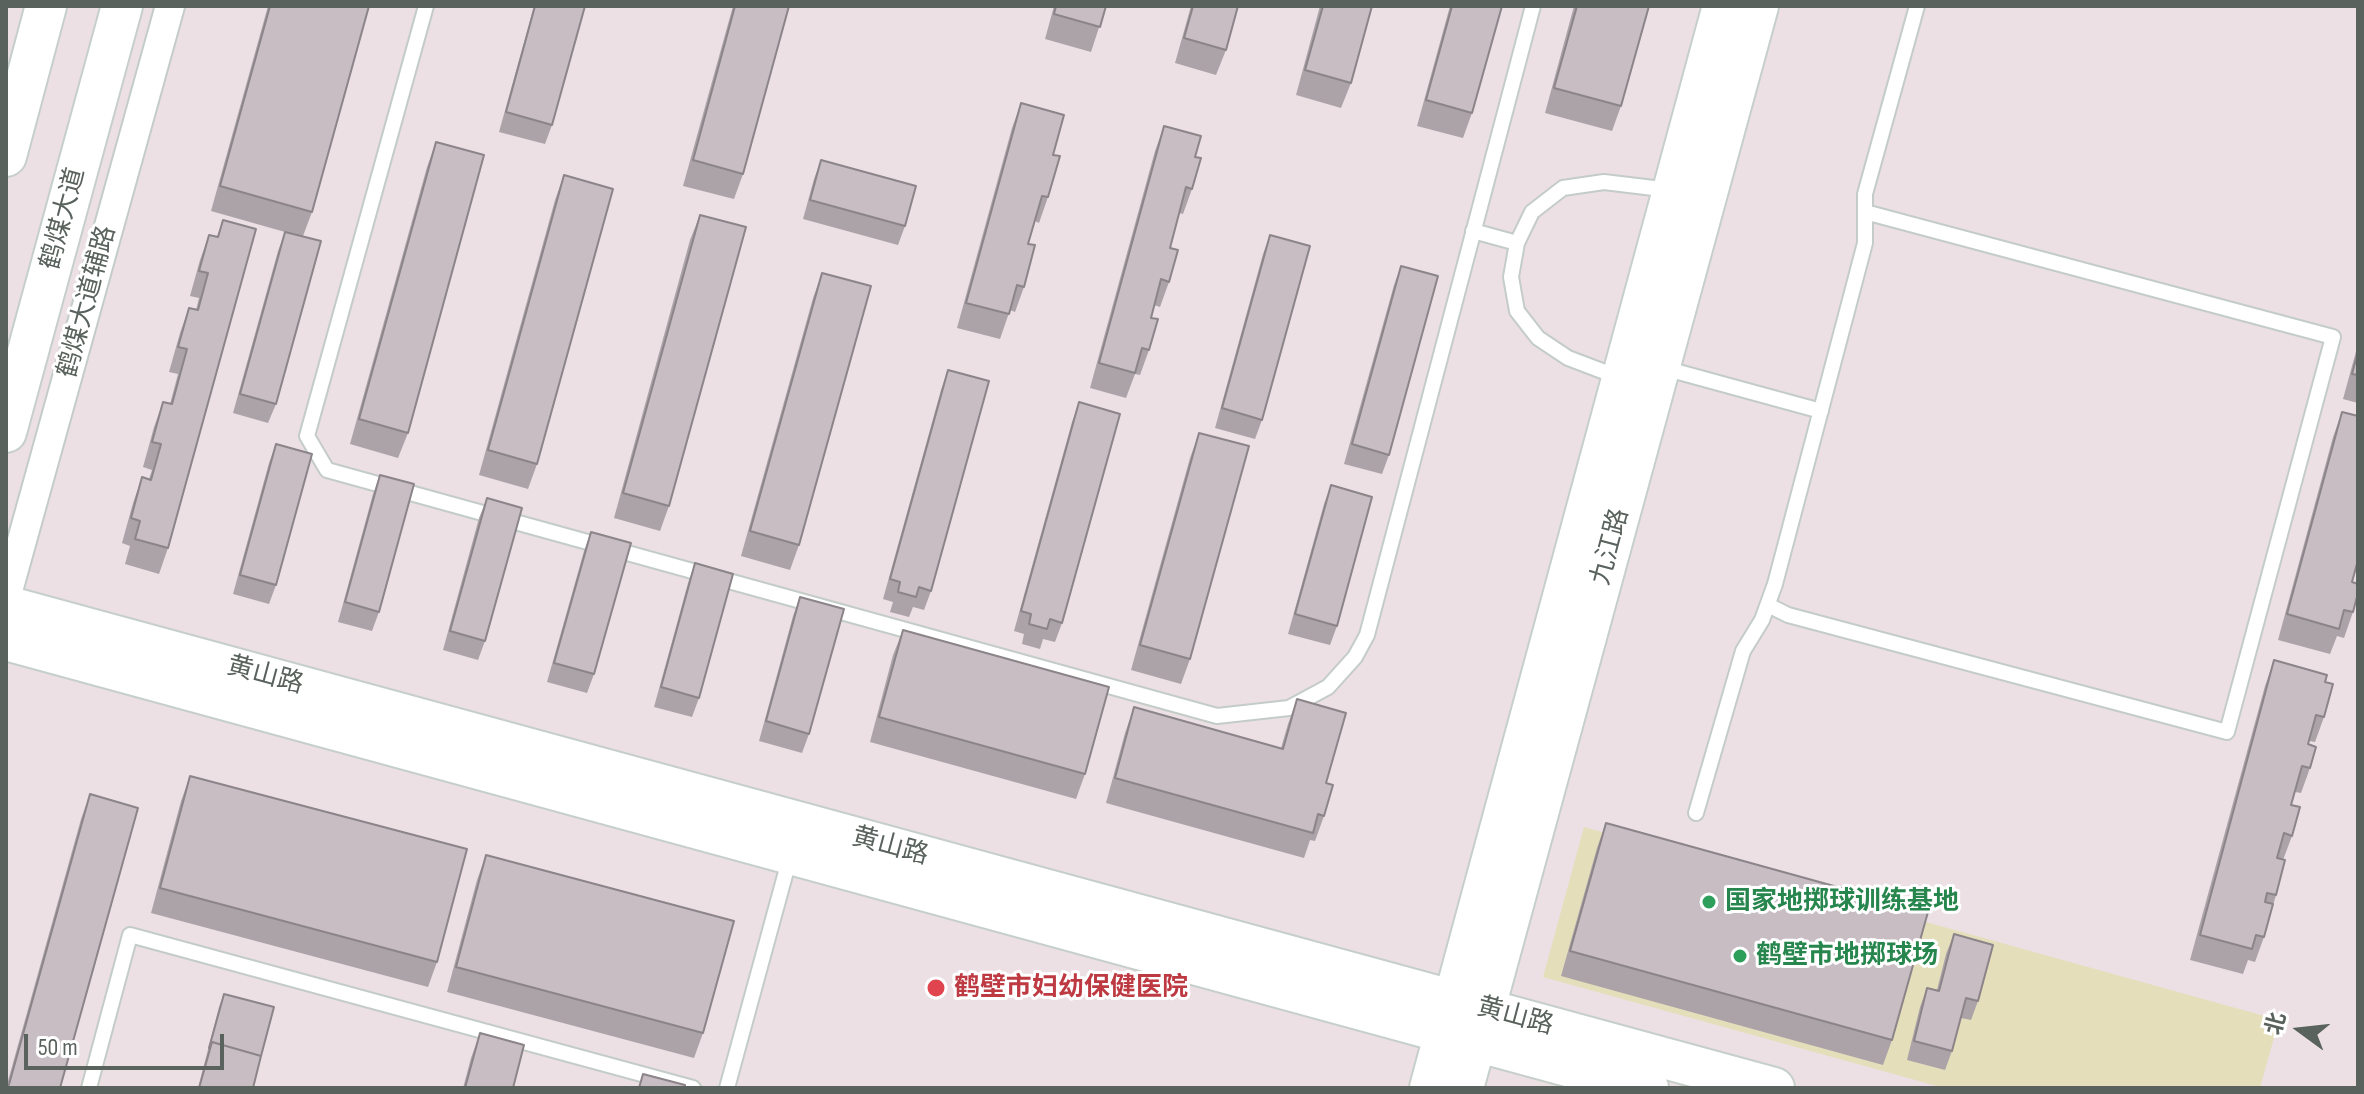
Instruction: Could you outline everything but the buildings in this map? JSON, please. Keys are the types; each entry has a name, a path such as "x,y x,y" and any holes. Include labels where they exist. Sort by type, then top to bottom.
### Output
{"street":[{"path":"6,156 46,6"},
{"name":"鹤煤大道","path":"6,432 122,6"},
{"name":"鹤煤大道辅路","path":"6,598 170,6"},
{"name":"九江路","path":"1463,1088 1465,1021 1622,379 1723,6"},
{"name":"九江路","path":"1430,1088 1465,1021 1660,367 1758,6"},
{"name":"黄山路","path":"6,606 1465,1021 1648,1088"},
{"name":"黄山路","path":"6,640 791,854 1465,1021 1774,1088"}],"lane":[{"path":"426,6 307,436 327,470 1217,716 1289,708 1328,687 1355,657 1367,635 1533,6"},
{"path":"1696,813 1743,651 1768,605 1865,243 1865,194 1917,6"},
{"path":"1622,379 1568,358 1538,338 1517,311 1511,277 1517,243 1532,212 1563,188 1604,182 1673,190"},
{"path":"1768,605 1788,615 2227,732 2333,337 1865,212"},
{"path":"1473,231 1517,243"},
{"path":"1660,367 1821,411"},
{"path":"727,1088 791,854"},
{"path":"89,1088 130,935 693,1088"}],"shaded area":[{"name":"国家地掷球训练基地","path":"1584,827 2279,1020 2260,1088 1944,1088 1543,977"}],"place":[{"name":"国家地掷球训练基地","path":"1709,902"},
{"name":"鹤壁市地掷球场","path":"1740,956"},
{"name":"鹤壁市妇幼保健医院","path":"936,988"}]}
